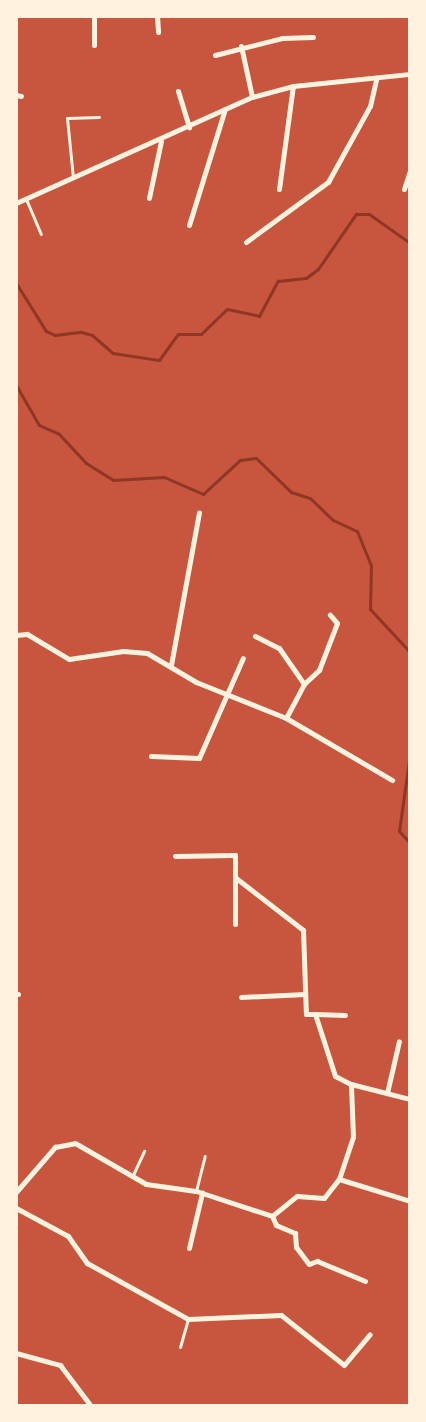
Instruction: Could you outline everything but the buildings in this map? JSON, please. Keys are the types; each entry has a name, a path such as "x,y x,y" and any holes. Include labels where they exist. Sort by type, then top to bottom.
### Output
{"street":[{"path":"94,16 94,45"},
{"path":"157,16 158,32"},
{"path":"215,54 241,46 313,37"},
{"path":"241,46 252,97"},
{"path":"16,203 162,140 252,97 293,86 376,79 410,74"},
{"path":"246,242 328,182 370,106 376,79"},
{"path":"278,189 293,86"},
{"path":"178,91 189,127"},
{"path":"189,225 226,110"},
{"path":"149,198 162,140"},
{"path":"404,189 410,170"},
{"path":"171,665 199,513"},
{"path":"286,718 304,684 323,660 337,623 330,615"},
{"path":"16,635 27,634 69,659 123,651 147,653 225,695 286,718 392,780"},
{"path":"255,636 279,648 304,684"},
{"path":"151,756 199,758 225,695 243,658"},
{"path":"175,856 236,855 236,924"},
{"path":"236,878 303,930 306,1014 345,1015"},
{"path":"241,997 305,994"},
{"path":"315,1014 329,1066 335,1076 351,1084 410,1099"},
{"path":"387,1094 399,1041"},
{"path":"272,1216 297,1196 324,1198 339,1179 353,1137 351,1084"},
{"path":"16,1192 45,1156 65,1142 75,1142 132,1178 199,1192 272,1216 276,1225 295,1233 296,1247 309,1264 317,1261 365,1281"},
{"path":"339,1179 410,1201"},
{"path":"189,1248 199,1192"},
{"path":"16,1208 68,1236 87,1263 188,1319 280,1315 344,1365 370,1334"},
{"path":"16,1353 60,1365 91,1406"}],"lane":[{"path":"73,179 67,118 99,118"},
{"path":"26,199 41,234"},
{"path":"132,1178 144,1151"},
{"path":"199,1192 205,1156"},
{"path":"180,1347 188,1319"}],"waterway":[{"path":"16,283 46,331 55,335 81,332 92,335 113,353 159,360 178,334 201,334 227,309 259,316 278,281 306,278 318,269 356,214 369,214 410,243"},
{"path":"16,385 39,425 59,434 86,463 113,480 164,477 203,494 240,460 256,458 291,492 310,498 333,520 357,531 371,565 370,609 410,652"},
{"path":"410,753 399,831 410,843"}]}
